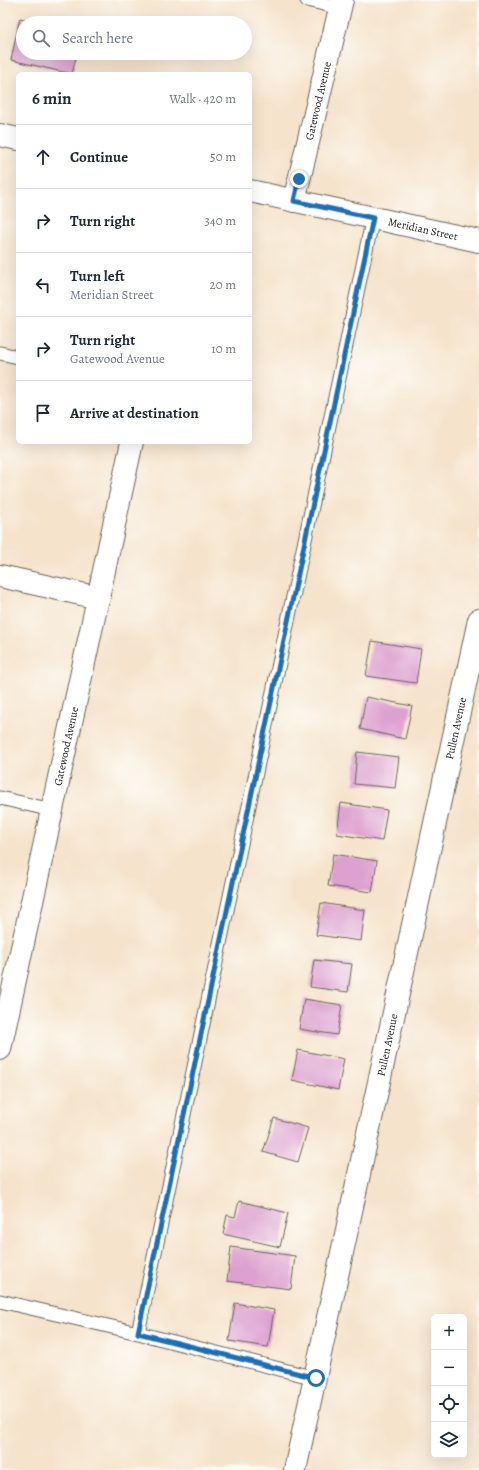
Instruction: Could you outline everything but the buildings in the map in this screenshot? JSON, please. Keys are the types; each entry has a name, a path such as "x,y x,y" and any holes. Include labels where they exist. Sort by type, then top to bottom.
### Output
{"street":[{"name":"Gatewood Avenue","path":"294,201 341,4"},
{"path":"0,135 16,139"},
{"name":"Meridian Street","path":"252,191 479,240"},
{"name":"Gatewood Avenue","path":"0,1049 4,1010 52,810 132,444"},
{"path":"0,576 98,598"},
{"name":"Pullen Avenue","path":"296,1470 479,620"}],"lane":[{"path":"307,0 341,4"},
{"path":"138,1333 373,218"},
{"path":"0,353 16,357"},
{"path":"0,798 52,810"},
{"path":"0,1301 138,1333 316,1378"}],"route":[{"path":"299,179 294,201 373,218 138,1333 316,1378"}]}
